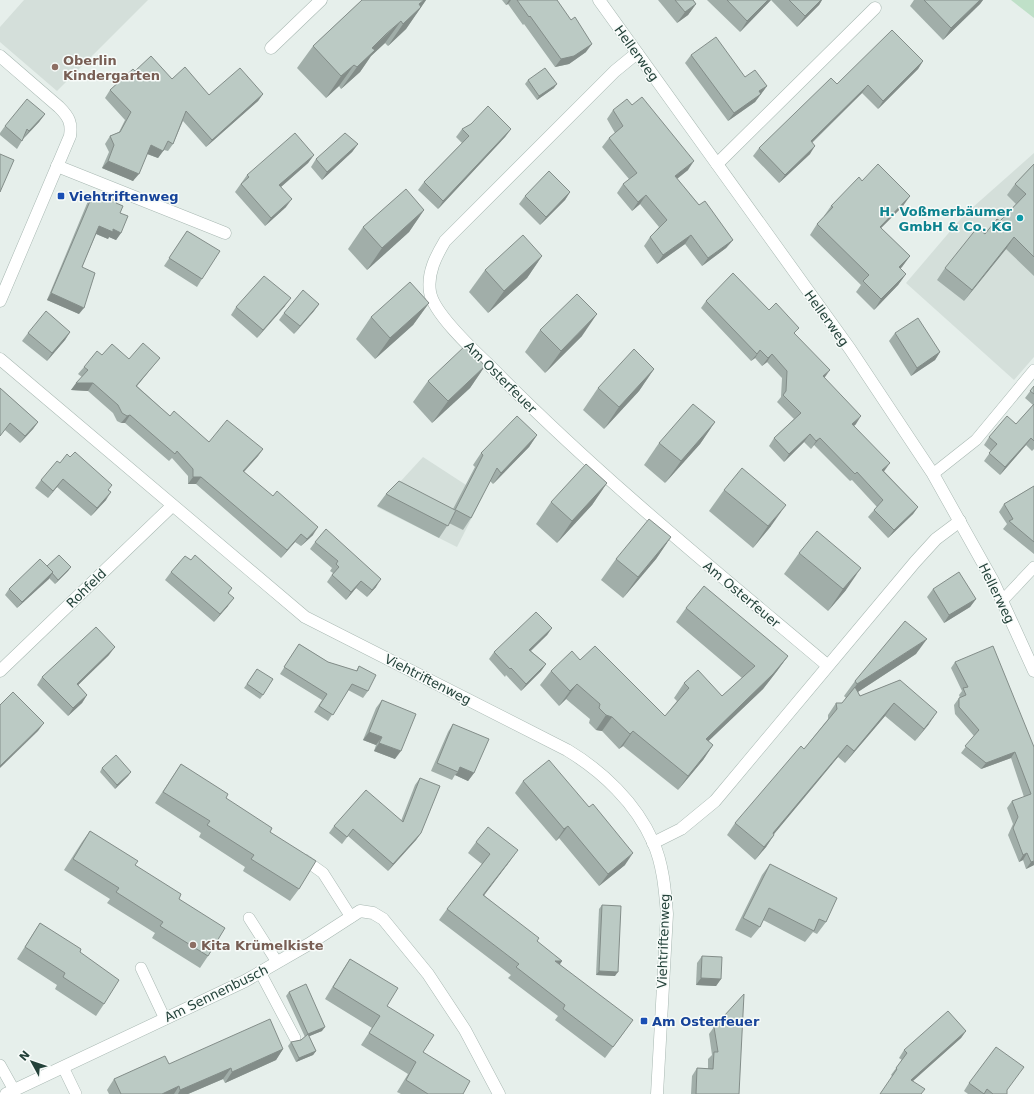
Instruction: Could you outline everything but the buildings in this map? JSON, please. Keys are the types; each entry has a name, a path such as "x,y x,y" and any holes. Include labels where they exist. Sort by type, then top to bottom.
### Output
{"street":[{"path":"271,48 321,0"},
{"name":"Hellerweg","path":"599,0 850,349 933,474 993,581 1034,671"},
{"path":"717,164 875,8"},
{"name":"Am Osterfeuer","path":"637,53 615,71 445,241 437,254 430,275 430,293 441,314 476,352 572,447 640,507 827,665"},
{"path":"0,56 67,115 72,126 57,166 0,301"},
{"path":"57,166 225,234"},
{"name":"Viehtriftenweg","path":"0,359 305,617 529,730 587,762 628,803 641,820 653,843 665,887 667,914 657,1094"},
{"name":"Rohfeld","path":"0,671 172,506"},
{"path":"653,843 681,829 715,801 827,665 930,545 960,521"},
{"name":"Am Sennenbusch","path":"10,1092 165,1019 260,972 360,911 373,912 383,919 428,974 465,1030 499,1094"}],"lane":[{"path":"933,474 976,440 1034,370"},
{"path":"1002,601 1034,567"},
{"path":"305,860 323,874 351,917"},
{"path":"249,918 277,962"},
{"path":"141,968 165,1019"},
{"path":"260,972 295,1038"},
{"path":"0,1065 10,1092"},
{"path":"63,1067 76,1094"}],"shaded area":[{"name":"Oberlin Kindergarten","path":"24,0 148,0 57,91 0,42 0,27"},
{"path":"1034,153 1034,357 1014,380 906,283 964,215"},
{"path":"423,457 483,496 457,547 377,507"}],"green space":[{"path":"1011,0 1034,0 1034,18"}],"place":[{"name":"Oberlin Kindergarten","path":"55,67"},
{"name":"Viehtriftenweg","path":"61,196"},
{"name":"H. Voßmerbäumer GmbH & Co. KG","path":"1020,218"},
{"name":"Kita Krümelkiste","path":"193,945"},
{"name":"Am Osterfeuer","path":"644,1021"}]}
